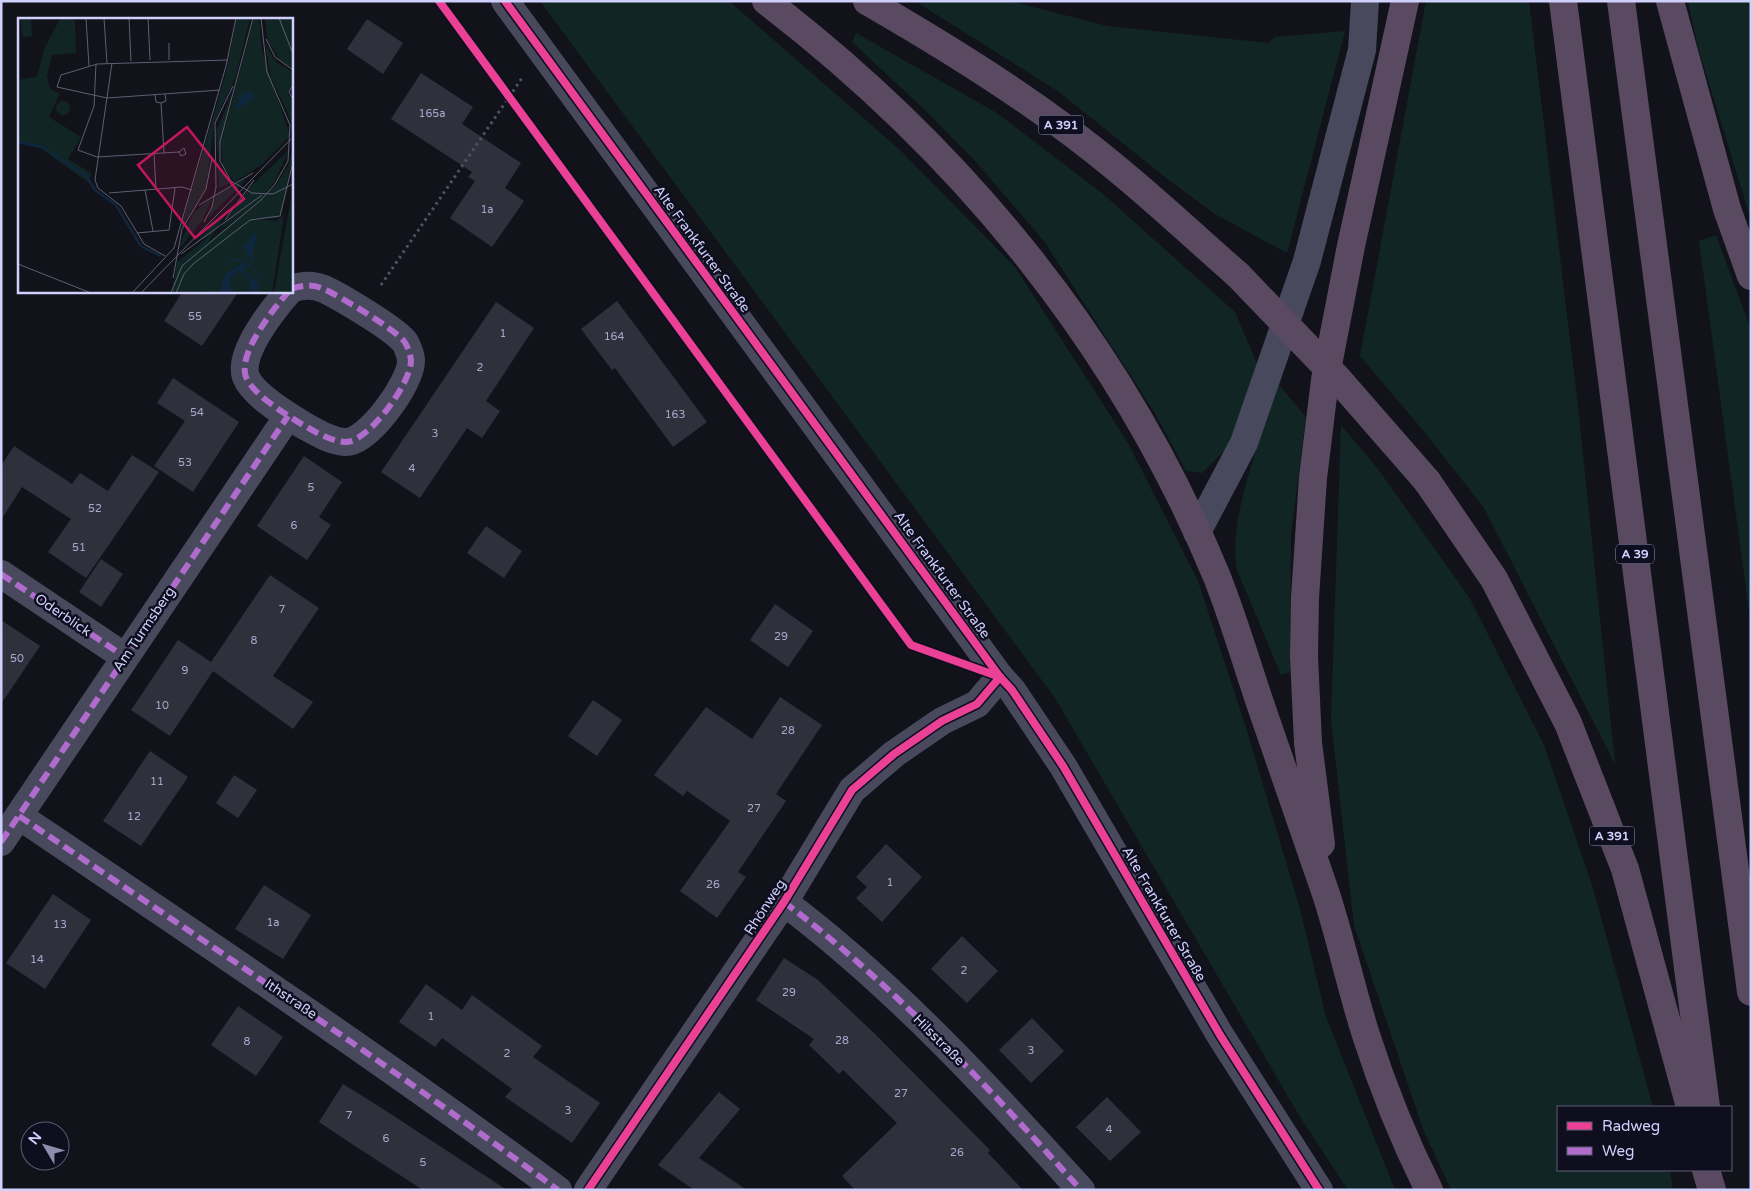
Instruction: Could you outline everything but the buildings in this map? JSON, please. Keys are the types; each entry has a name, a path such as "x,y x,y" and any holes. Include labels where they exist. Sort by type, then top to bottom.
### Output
{"highway":[{"path":"766,1 820,43 869,86 919,133 992,211 1073,317 1118,386 1160,458 1218,579 1328,898 1366,1035 1408,1147 1429,1190"},
{"name":"A 391","path":"867,1 948,48 1059,123 1138,186 1238,274 1338,380 1427,481 1494,579 1568,723 1625,869 1690,1106"},
{"path":"1328,898 1308,743 1304,656 1305,598 1313,478 1325,380 1351,246 1406,1"},
{"name":"A 39","path":"1563,1 1706,1106"},
{"path":"1621,1 1751,992"},
{"path":"1670,1 1727,209 1751,276"},
{"path":"1706,1171 1712,1190"},
{"path":"1714,1171 1717,1190"}],"street":[{"name":"Alte Frankfurter Straße","path":"505,1 1000,678 1012,690 1063,766 1220,1035 1319,1190"},
{"path":"1197,532 1244,443 1307,261 1362,50 1364,1"},
{"path":"289,292 253,342 246,360 246,376 254,389 288,416 329,438 346,442 361,438 380,418 407,378 411,361 405,342 393,332 323,289 304,285 292,289"},
{"name":"Am Turmsberg","path":"1,842 288,416"},
{"name":"Oderblick","path":"1,574 125,657"},
{"name":"Rhönweg","path":"588,1190 784,902 852,790 894,754 918,737 942,721 977,704 1000,678"},
{"name":"Ithstraße","path":"19,816 310,1012 441,1103 558,1190"},
{"name":"Hilsstraße","path":"784,902 819,928 914,1014 1036,1139 1081,1190"}],"path":[{"path":"385,278 541,50"}],"green space":[{"path":"540,1 729,1 900,150 1015,267 1128,443 1198,581 1247,731 1300,909 1326,1017 1395,1190 1348,1190 1300,1117 1055,698"},
{"path":"915,1 1010,1 1107,26 1268,43 1275,37 1345,31 1287,253 1215,214 1170,181 1059,92"},
{"path":"1426,1 1529,1 1578,406 1615,764 1484,508 1422,429 1360,356"},
{"path":"1688,1 1751,1 1751,220 1697,44"},
{"path":"856,33 997,113 1103,194 1235,312 1257,364 1229,446 1202,473 1186,471 1156,415 1044,241 977,163 924,109 852,42"},
{"path":"1716,235 1751,330 1751,625 1699,241"},
{"path":"1279,385 1306,417 1291,535 1290,672 1281,675 1237,570 1235,549 1241,502"},
{"path":"1341,425 1378,469 1469,597 1544,745 1593,888 1653,1106 1557,1106 1557,1171 1670,1171 1673,1190 1451,1190 1423,1129 1354,925 1331,720"}],"marked path":[{"path":"288,292 266,320 252,344 247,356 246,377 263,397 303,425 334,440 345,442 354,440 376,423 387,410 404,383 411,361 407,347 397,334 353,305 324,289 316,286 292,289"},
{"path":"1,842 288,416"},
{"path":"1,574 125,657"},
{"path":"19,816 358,1047 558,1190"},
{"path":"784,902 825,934 902,1003 976,1076 1081,1190"}],"cycle path":[{"path":"439,1 911,645 1000,677"},
{"path":"505,1 1000,677 1012,690 1063,766 1220,1035 1319,1190"},
{"path":"588,1190 784,902 852,790 894,754 942,721 977,704 1000,677"}]}
